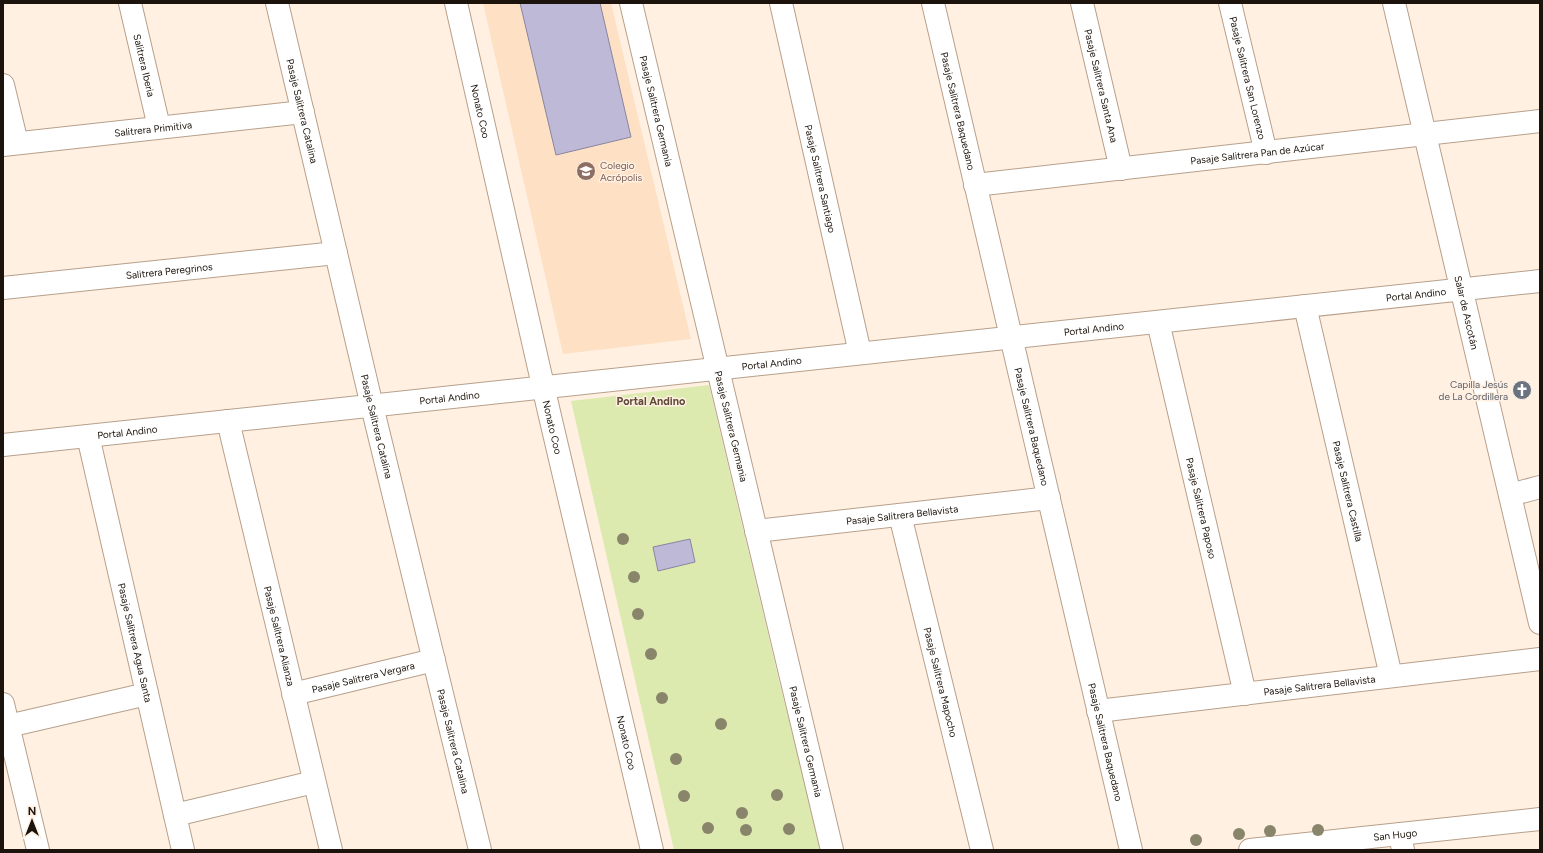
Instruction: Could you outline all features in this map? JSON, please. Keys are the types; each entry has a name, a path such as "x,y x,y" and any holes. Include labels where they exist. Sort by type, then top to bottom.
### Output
{"street":[{"name":"Salitrera Iberia","path":"130,3 159,128"},
{"name":"Pasaje Salitrera Catalina","path":"277,3 372,406 480,850"},
{"name":"Nonato Coo","path":"456,3 543,388 652,850"},
{"name":"Pasaje Salitrera Germania","path":"631,3 832,850"},
{"name":"Pasaje Salitrera Santiago","path":"781,3 860,353"},
{"name":"Pasaje Salitrera Baquedano","path":"933,3 1131,850"},
{"name":"Pasaje Salitrera Santa Ana","path":"1082,3 1121,169"},
{"name":"Pasaje Salitrera San Lorenzo","path":"1230,3 1266,152"},
{"name":"Salar de Ascotán","path":"1394,3 1540,623"},
{"path":"3,86 10,144"},
{"name":"Salitrera Primitiva","path":"10,144 302,112"},
{"name":"Pasaje Salitrera Pan de Azúcar","path":"975,186 1540,121"},
{"name":"Salitrera Peregrinos","path":"3,288 336,253"},
{"name":"Portal Andino","path":"3,445 1540,281"},
{"name":"Pasaje Salitrera Castilla","path":"1305,306 1391,676"},
{"name":"Pasaje Salitrera Paposo","path":"1158,322 1245,694"},
{"name":"Pasaje Salitrera Alianza","path":"228,421 331,850"},
{"name":"Pasaje Salitrera Agua Santa","path":"88,436 183,850"},
{"path":"1510,494 1540,487"},
{"name":"Pasaje Salitrera Bellavista","path":"756,531 1049,498"},
{"name":"Pasaje Salitrera Mapocho","path":"900,515 982,850"},
{"name":"Pasaje Salitrera Bellavista","path":"1098,711 1540,659"},
{"name":"Pasaje Salitrera Vergara","path":"293,694 434,660"},
{"path":"8,726 147,694"},
{"path":"3,704 38,850"},
{"path":"175,815 314,782"},
{"name":"San Hugo","path":"1250,850 1401,842 1540,819"}],"shaded area":[{"name":"Colegio Acrópolis","path":"483,3 611,3 691,339 563,354"}],"green space":[{"path":"709,385 783,697 823,850 674,850 571,401"}],"building":[{"path":"520,3 600,3 631,137 556,155"},
{"path":"690,539 695,562 658,571 653,547"}],"place":[{"name":"Colegio Acrópolis","path":"586,171"},
{"name":"Capilla Jesús de La Cordillera","path":"1522,390"}],"district":[{"name":"Portal Andino","path":"651,401"}]}
